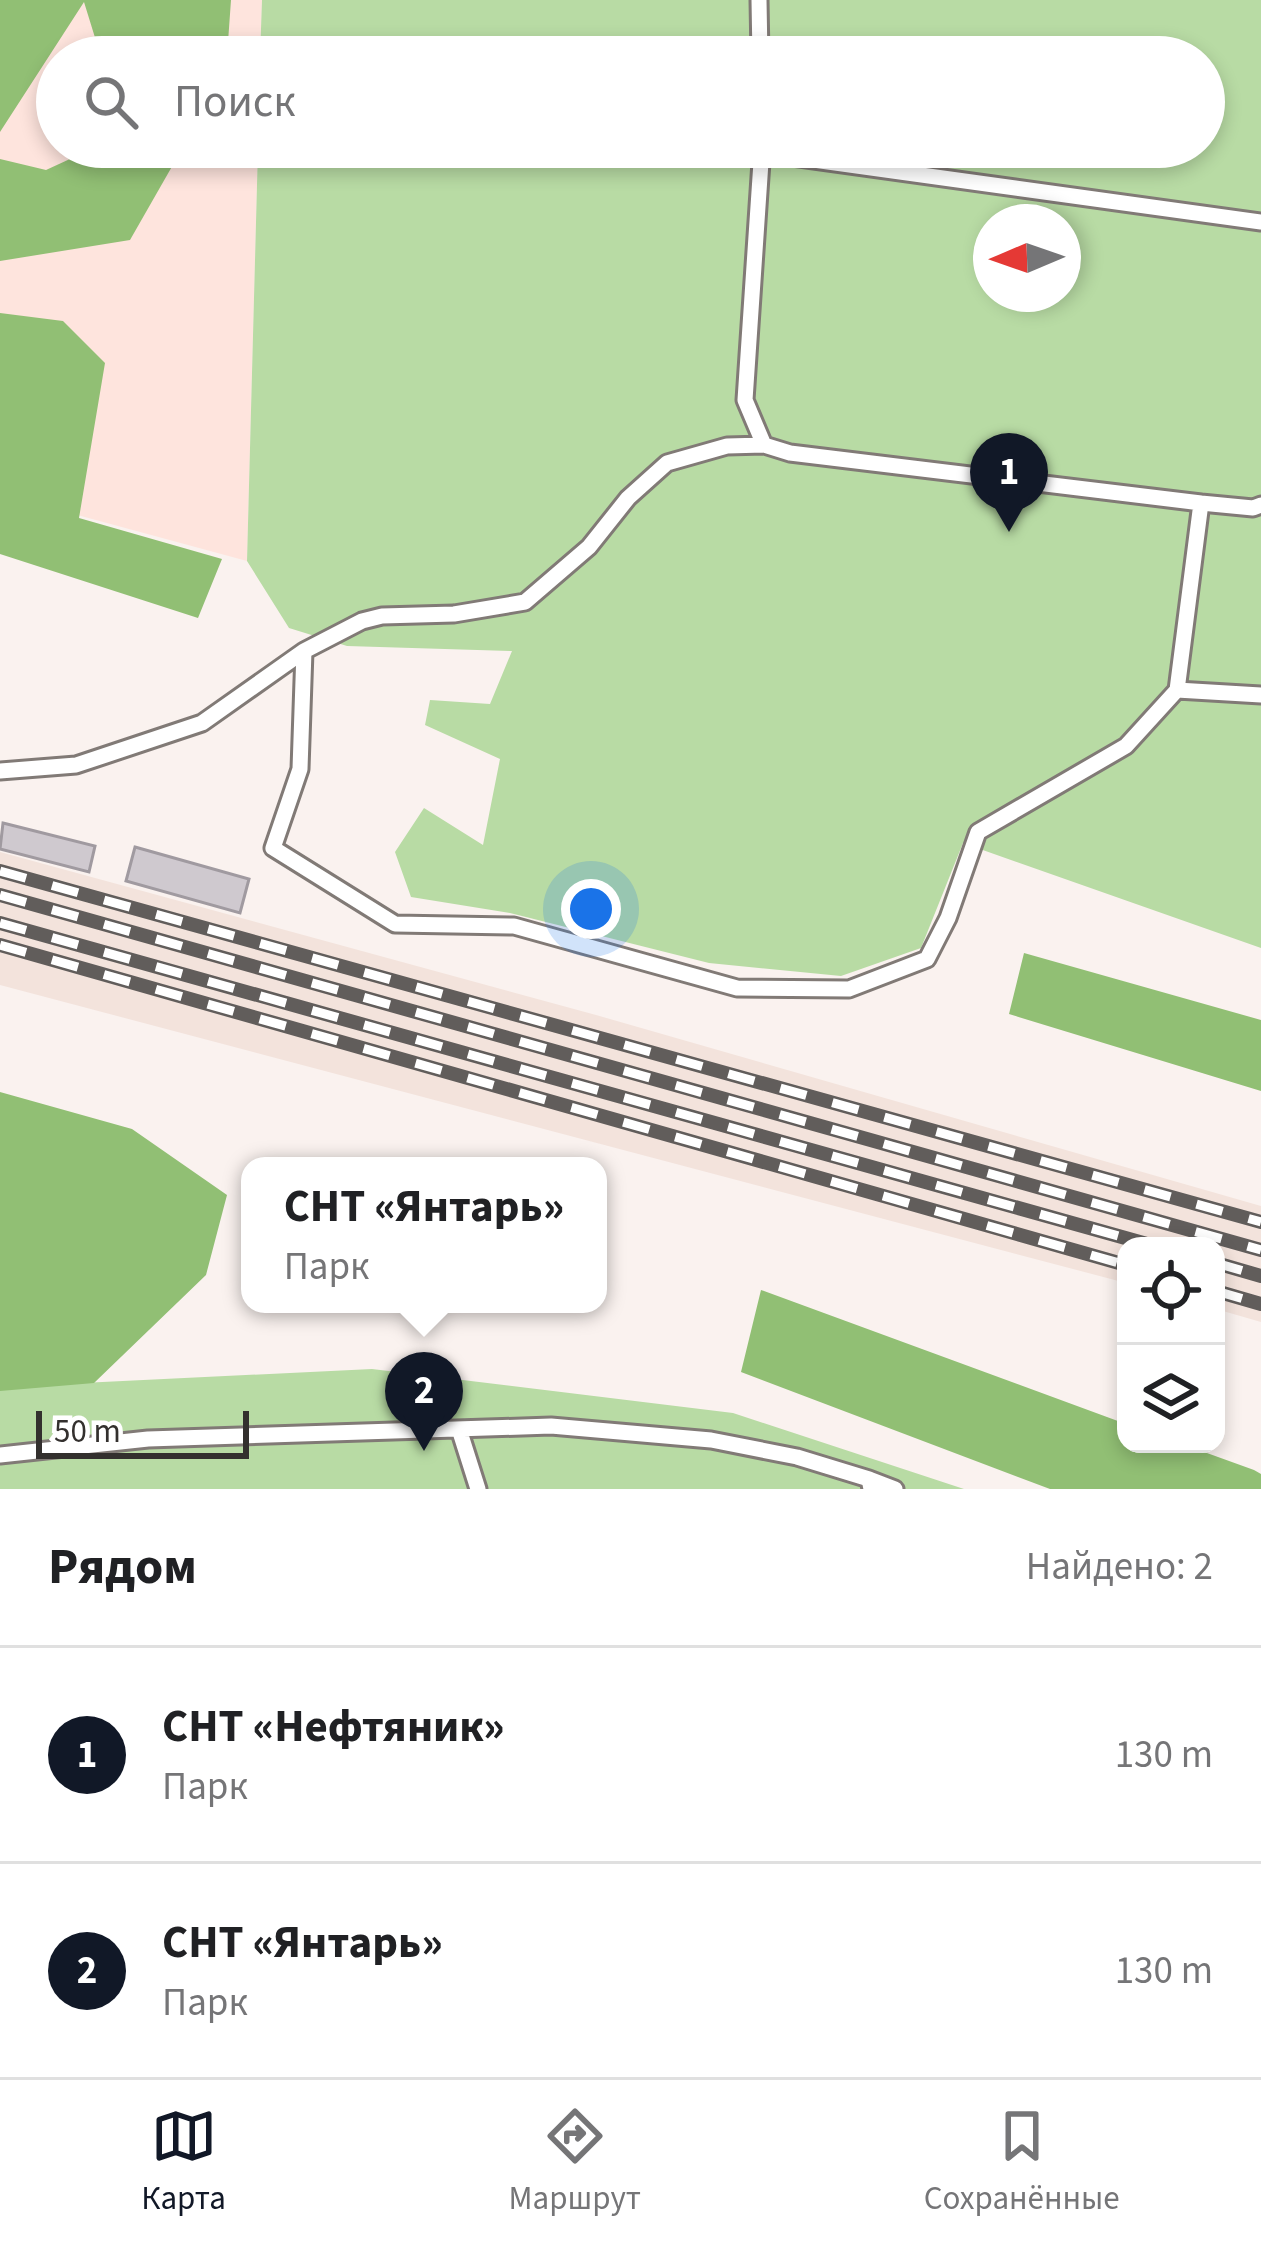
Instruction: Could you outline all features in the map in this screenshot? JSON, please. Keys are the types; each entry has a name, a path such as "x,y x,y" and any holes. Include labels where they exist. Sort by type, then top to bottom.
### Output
{"lane":[{"path":"759,0 760,36"},
{"path":"761,168 745,400 764,446"},
{"path":"887,168 1261,222"},
{"path":"0,771 76,765 202,723 304,651 362,621 454,614 525,602 589,547 628,498 667,464 727,446 764,446 1201,503 1261,505"},
{"path":"304,651 300,769 273,848 395,924 514,926 737,988 849,989 926,959 948,918 978,832 1126,746 1177,690 1201,503"},
{"path":"1177,690 1261,695"},
{"path":"0,1455 148,1439 551,1426 711,1440 797,1457 895,1489"},
{"path":"459,1429 478,1489"}],"shaded area":[{"path":"0,0 262,0 261,36 36,36 36,168 257,168 247,561 0,494"},
{"path":"0,852 596,1015 1261,1206 1261,1322 1225,1312 1225,1237 1117,1237 1117,1281 0,985"}],"green space":[{"path":"0,0 231,0 228,36 95,36 84,2 62,36 36,36 36,76 0,132"},
{"path":"262,0 1261,0 1261,948 963,843 921,948 841,976 709,963 510,913 411,897 395,852 424,808 483,845 500,759 425,725 430,700 490,704 512,651 347,646 289,628 247,561 257,168 1225,168 1225,36 261,36"},
{"path":"0,159 46,170 171,168 130,240 0,261"},
{"path":"0,313 63,321 105,363 79,518 222,559 198,618 0,554"},
{"path":"1024,953 1261,1020 1261,1091 1009,1014"},
{"path":"0,1092 132,1129 227,1195 206,1275 94,1383 0,1391"},
{"path":"761,1290 1117,1421 1117,1453 1207,1453 1261,1474 1261,1489 1050,1489 741,1372"},
{"path":"372,1369 733,1413 964,1489 0,1489 0,1387"}],"building":[{"path":"3,823 95,846 89,872 0,849"},
{"path":"135,847 249,879 240,913 126,881"}],"railway":[{"path":"0,871 1261,1222"},
{"path":"0,895 1261,1250"},
{"path":"0,923 1122,1237"},
{"path":"0,945 1117,1262"},
{"path":"1225,1266 1261,1276"},
{"path":"1225,1294 1261,1304"}],"place":[{"name":"СНТ «Нефтяник»","path":"1009,532"},
{"name":"СНТ «Янтарь»","path":"424,1451"}]}
